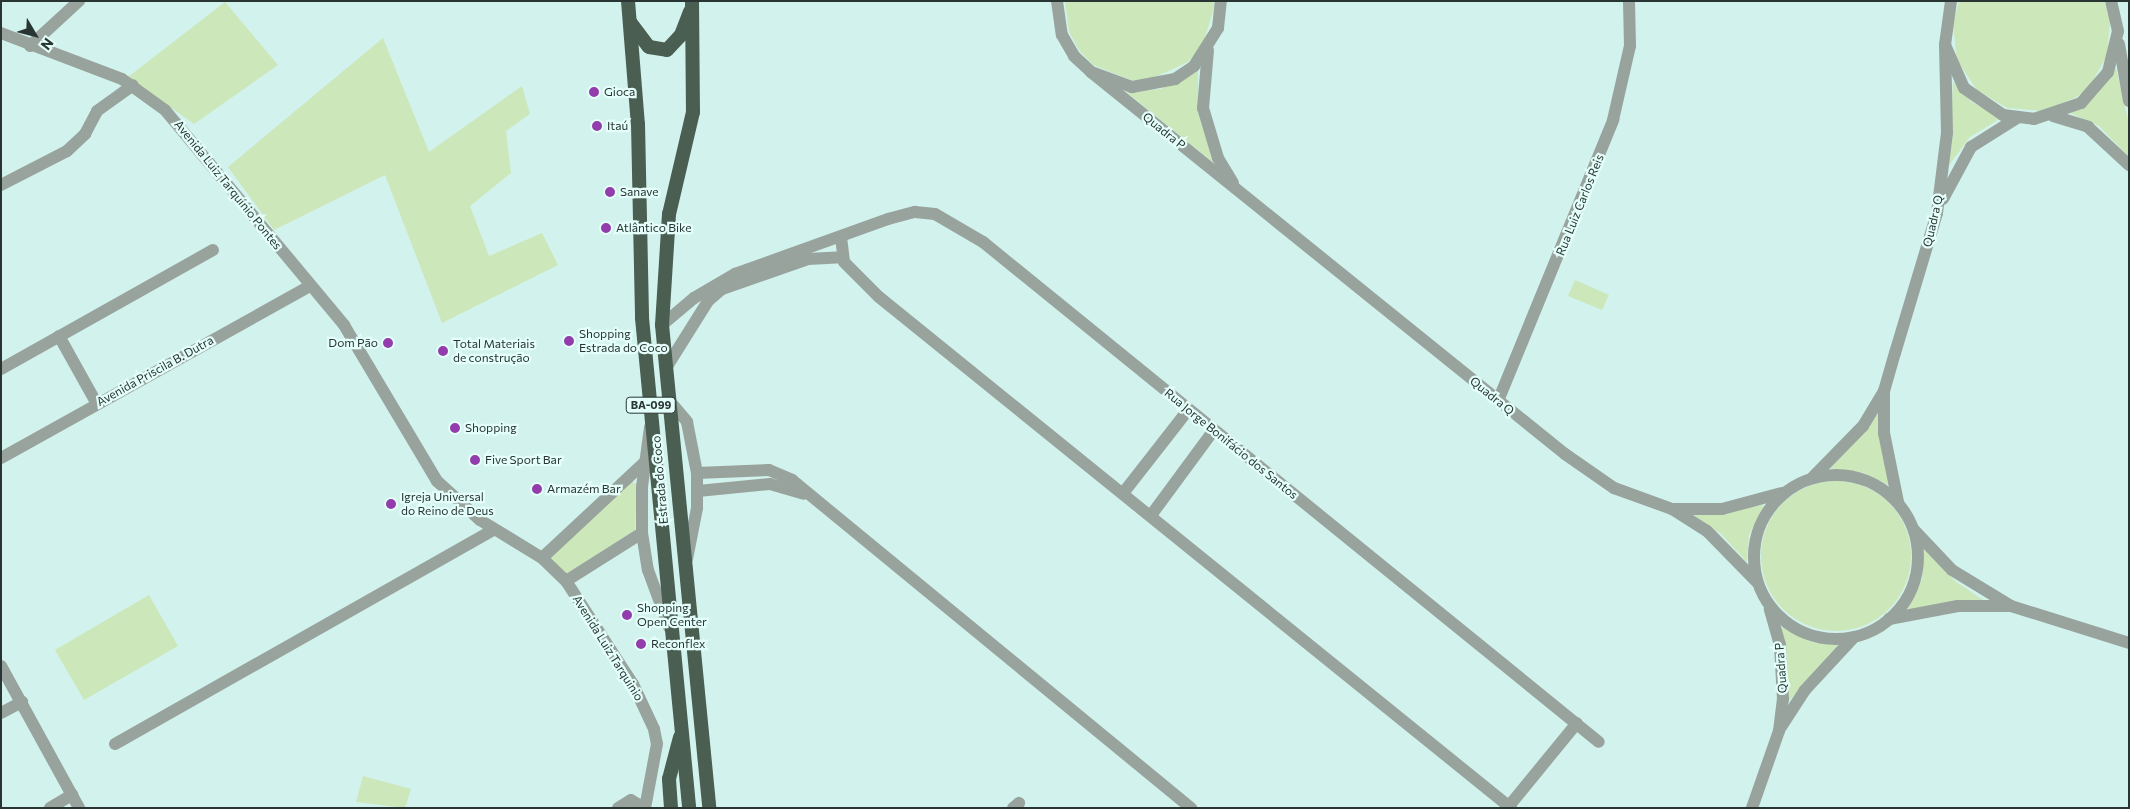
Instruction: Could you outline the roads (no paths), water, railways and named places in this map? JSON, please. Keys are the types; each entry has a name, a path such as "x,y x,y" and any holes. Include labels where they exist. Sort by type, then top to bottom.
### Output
{"highway":[{"name":"Estrada do Coco","path":"628,1 638,124 642,318 690,808"},
{"name":"Estrada do Coco","path":"692,4 693,112 669,214 662,325 683,574 709,808"},
{"path":"629,20 649,47 667,50 681,35 692,4"},
{"path":"671,808 669,779 682,729"}],"street":[{"path":"30,46 80,1"},
{"path":"1057,1 1062,35 1074,56 1091,72 1111,83 1155,86 1188,70 1208,49"},
{"path":"1221,1 1218,28 1208,49 1203,85 1208,134 1237,189"},
{"name":"Rua Luiz Carlos Reis","path":"1498,401 1613,120 1630,46 1629,1"},
{"path":"1939,1 1945,28"},
{"path":"1945,28 1951,1"},
{"path":"2113,3 2129,101"},
{"name":"Quadra Q","path":"1898,502 1884,433 1884,390 1937,213 1947,133 1945,28"},
{"path":"2053,116 2081,103 2096,89 2113,59 2118,31"},
{"name":"Avenida Luiz Tarquínio Pontes","path":"1,33 133,85 195,142 310,286"},
{"path":"1945,45 1964,88 1982,104 2017,118 2053,116 2088,127 2129,165"},
{"name":"Quadra P","path":"1091,72 1237,189"},
{"path":"1,186 67,151 85,134 97,111 133,85"},
{"path":"1937,213 1970,147 2017,118"},
{"name":"Quadra Q","path":"1237,189 1498,401 1614,488 1672,509 1722,508 1782,494"},
{"name":"Rua Jorge Bonifácio dos Santos","path":"769,266 841,237 915,212 935,214 956,224 1599,742"},
{"path":"841,237 841,257 879,297 1152,514 1510,807 1577,723"},
{"path":"1,369 213,250"},
{"path":"662,325 724,284 769,266 808,259 841,257"},
{"path":"666,368 708,301 724,284"},
{"name":"Avenida Priscila B. Dutra","path":"1,458 310,286"},
{"name":"Avenida Luiz Tarquinio","path":"310,286 362,351 416,452 437,481 494,530 542,558 566,581 633,684 651,722 657,744 645,808"},
{"path":"59,336 97,404"},
{"name":"Quadra Q","path":"1813,477 1843,451 1884,390"},
{"path":"668,399 687,422 697,473 698,492 683,574"},
{"path":"1124,492 1188,410"},
{"path":"652,417 644,463 642,533 648,570 673,635"},
{"path":"1152,514 1214,430"},
{"path":"542,558 644,463"},
{"path":"697,473 769,470 781,480 811,496 1191,808"},
{"path":"713,472 717,490"},
{"path":"1757,582 1753,558 1756,534 1766,512 1782,494 1813,477 1859,477 1898,502 1914,530 1952,570 2010,606 2129,643"},
{"path":"698,492 781,480"},
{"path":"1672,509 1707,532 1757,582 1770,607 1798,631 1835,639 1854,637"},
{"path":"115,744 494,530"},
{"path":"1889,619 1907,596 1917,569 1914,530"},
{"path":"566,581 642,533"},
{"path":"1752,808 1778,731 1805,690 1854,637 1889,619 1958,606 2010,606"},
{"name":"Quadra P","path":"1770,607 1783,674 1778,731"},
{"path":"1,666 79,808"},
{"path":"1,713 22,702"},
{"name":"Avenida Luiz Tarquinio","path":"631,800 650,776"},
{"path":"50,808 72,795"},
{"path":"617,807 631,800 645,808"}],"place":[{"name":"Gioca","path":"594,92"},
{"name":"Itaú","path":"597,126"},
{"name":"Sanave","path":"610,192"},
{"name":"Atlântico Bike","path":"606,228"},
{"name":"Shopping Estrada do Coco","path":"569,341"},
{"name":"Dom Pão","path":"388,343"},
{"name":"Total Materiais de construção","path":"443,351"},
{"name":"Shopping","path":"455,428"},
{"name":"Five Sport Bar","path":"475,460"},
{"name":"Armazém Bar","path":"537,489"},
{"name":"Igreja Universal do Reino de Deus","path":"391,504"},
{"name":"Shopping Open Center","path":"627,615"},
{"name":"Reconflex","path":"641,644"}]}
